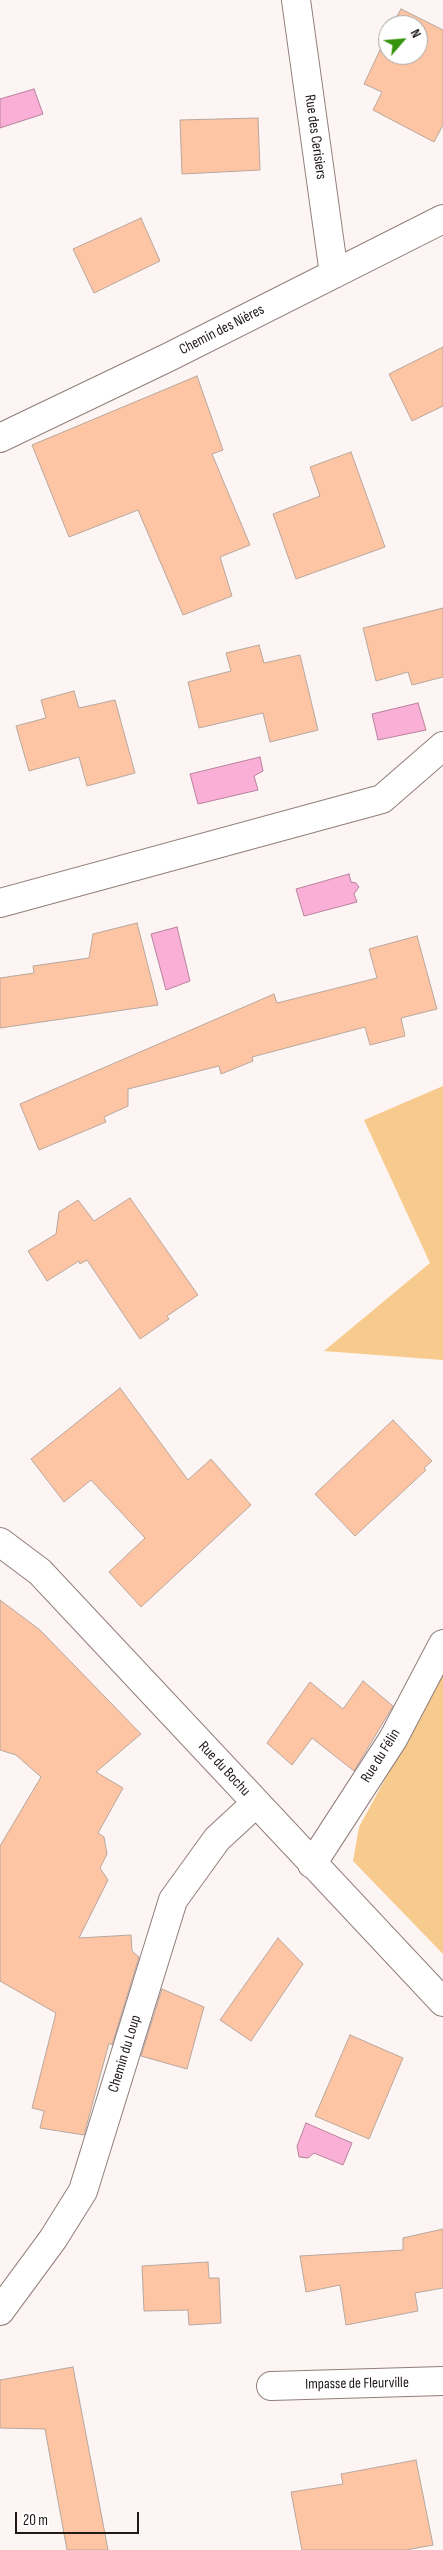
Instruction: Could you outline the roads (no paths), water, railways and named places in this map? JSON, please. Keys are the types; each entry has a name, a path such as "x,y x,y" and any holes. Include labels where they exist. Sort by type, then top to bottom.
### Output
{"street":[{"name":"Rue des Cerisiers","path":"296,0 334,274"},
{"name":"Chemin des Nières","path":"0,438 169,357 443,219"},
{"path":"0,903 382,798 443,746"},
{"name":"Rue du Bochu","path":"0,1542 40,1572 443,2002"},
{"name":"Rue du Félin","path":"312,1864 393,1739 443,1644"},
{"name":"Chemin du Loup","path":"0,2311 53,2239 83,2191 173,1900 217,1839 256,1803"},
{"name":"Impasse de Fleurville","path":"271,2386 443,2382"}]}
